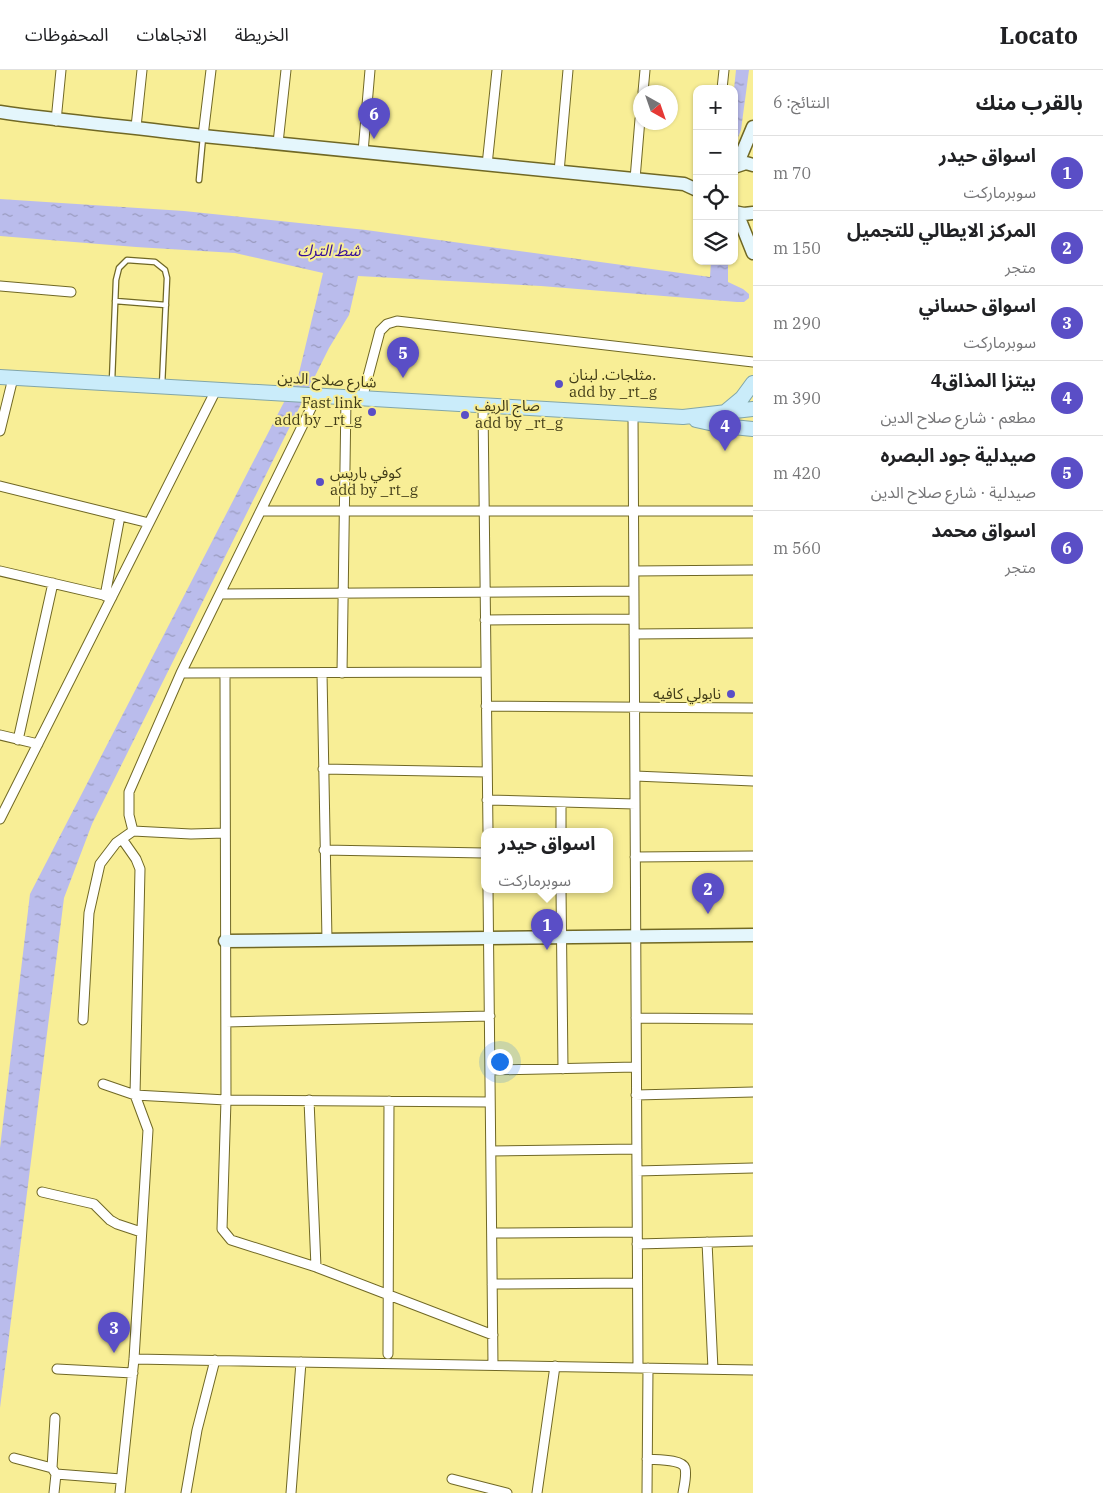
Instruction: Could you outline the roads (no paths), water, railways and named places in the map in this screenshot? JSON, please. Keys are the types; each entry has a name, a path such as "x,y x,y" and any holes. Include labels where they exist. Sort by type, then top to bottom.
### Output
{"main road":[{"name":"شارع صلاح الدين","path":"7,378 633,415 683,417 753,409"},
{"path":"724,412 742,398 753,383"},
{"name":"شارع صلاح الدين","path":"683,417 722,426 753,429"},
{"path":"736,427 753,440"}],"street":[{"path":"56,121 61,70"},
{"path":"136,127 142,70"},
{"path":"204,136 211,70"},
{"path":"278,143 286,70"},
{"path":"363,152 370,70"},
{"path":"487,165 497,70"},
{"path":"559,172 568,70"},
{"path":"644,85 645,70"},
{"path":"722,85 724,70"},
{"path":"0,112 56,121 136,127 204,136 684,184 693,188"},
{"path":"738,161 753,127"},
{"path":"635,179 639,130"},
{"path":"738,165 746,163 753,164"},
{"path":"684,184 693,181"},
{"path":"738,212 753,213"},
{"path":"738,217 753,253"},
{"path":"0,286 71,292"},
{"path":"362,398 380,331 386,324 397,321 753,362"},
{"path":"0,431 7,378"},
{"path":"0,819 38,744 108,596 149,523 216,390"},
{"path":"133,831 129,815 129,792 181,673 317,396"},
{"path":"342,673 346,398"},
{"path":"483,406 488,828"},
{"path":"633,415 638,1368"},
{"path":"0,486 149,523"},
{"path":"262,511 753,511"},
{"path":"108,596 120,516"},
{"path":"634,571 753,570"},
{"path":"0,571 108,596"},
{"path":"18,740 53,583"},
{"path":"221,594 634,591"},
{"path":"485,620 634,619"},
{"path":"634,634 753,633"},
{"path":"181,673 486,672"},
{"path":"322,673 327,940"},
{"path":"225,674 226,1100 222,1229 231,1240 316,1267 493,1335"},
{"path":"486,706 753,708"},
{"path":"0,735 38,744"},
{"path":"324,769 487,772"},
{"path":"635,776 753,780"},
{"path":"487,800 635,804"},
{"path":"561,802 561,828"},
{"path":"83,1020 89,912 100,864 116,843 133,831 191,834 225,833"},
{"path":"120,1493 133,1373 148,1130 135,1095 140,870 136,859 122,839"},
{"path":"324,850 481,853"},
{"path":"635,856 753,856"},
{"path":"488,893 493,1365"},
{"path":"562,893 563,1069"},
{"path":"225,941 753,935"},
{"path":"226,1022 490,1016"},
{"path":"636,1018 753,1019"},
{"path":"490,1070 636,1067"},
{"path":"103,1084 135,1095 226,1100 490,1102"},
{"path":"636,1095 753,1092"},
{"path":"309,1100 316,1267"},
{"path":"388,1354 389,1101"},
{"path":"491,1151 637,1149"},
{"path":"637,1170 753,1168"},
{"path":"42,1192 94,1204 110,1220 141,1232"},
{"path":"492,1234 637,1232"},
{"path":"637,1244 753,1241"},
{"path":"707,1242 713,1369"},
{"path":"492,1284 637,1283"},
{"path":"134,1358 753,1370"},
{"path":"186,1493 197,1430 215,1360"},
{"path":"291,1493 301,1362"},
{"path":"537,1493 555,1366"},
{"path":"57,1368 133,1373"},
{"path":"647,1493 648,1368"},
{"path":"54,1493 55,1418"},
{"path":"14,1458 54,1471 121,1479"},
{"path":"647,1459 679,1462 684,1466 686,1470 683,1493"},
{"path":"452,1479 507,1493"}],"lane":[{"path":"199,180 204,136"},
{"path":"112,384 116,280 119,268 127,260 155,262 165,270 167,278 162,387"},
{"path":"115,301 166,306"}],"water":[{"path":"736,70 749,70 741,130 738,137 738,85 734,85"},
{"name":"شط الترك","path":"0,199 184,211 366,230 710,277 711,265 728,265 728,282 743,289 749,294 749,298 744,302 737,302 541,286 358,276 349,315 329,348 92,824 64,898 0,1408 0,1148 30,894 299,373 323,273 235,253 0,236"}],"place":[{"name":"اسواق محمد","path":"374,139"},
{"name":"صيدلية جود البصره","path":"403,378"},
{"name":"مثلجات. لبنان. add by _rt_g","path":"559,384"},
{"name":"Fast link add by _rt_g","path":"372,412"},
{"name":"صاج الريف add by _rt_g","path":"465,415"},
{"name":"بيتزا المذاق4","path":"725,451"},
{"name":"كوفي باريس add by _rt_g","path":"320,482"},
{"name":"نابولي كافيه","path":"731,694"},
{"name":"المركز الايطالي للتجميل","path":"708,914"},
{"name":"اسواق حيدر","path":"547,950"},
{"name":"اسواق حساني","path":"114,1353"}]}
